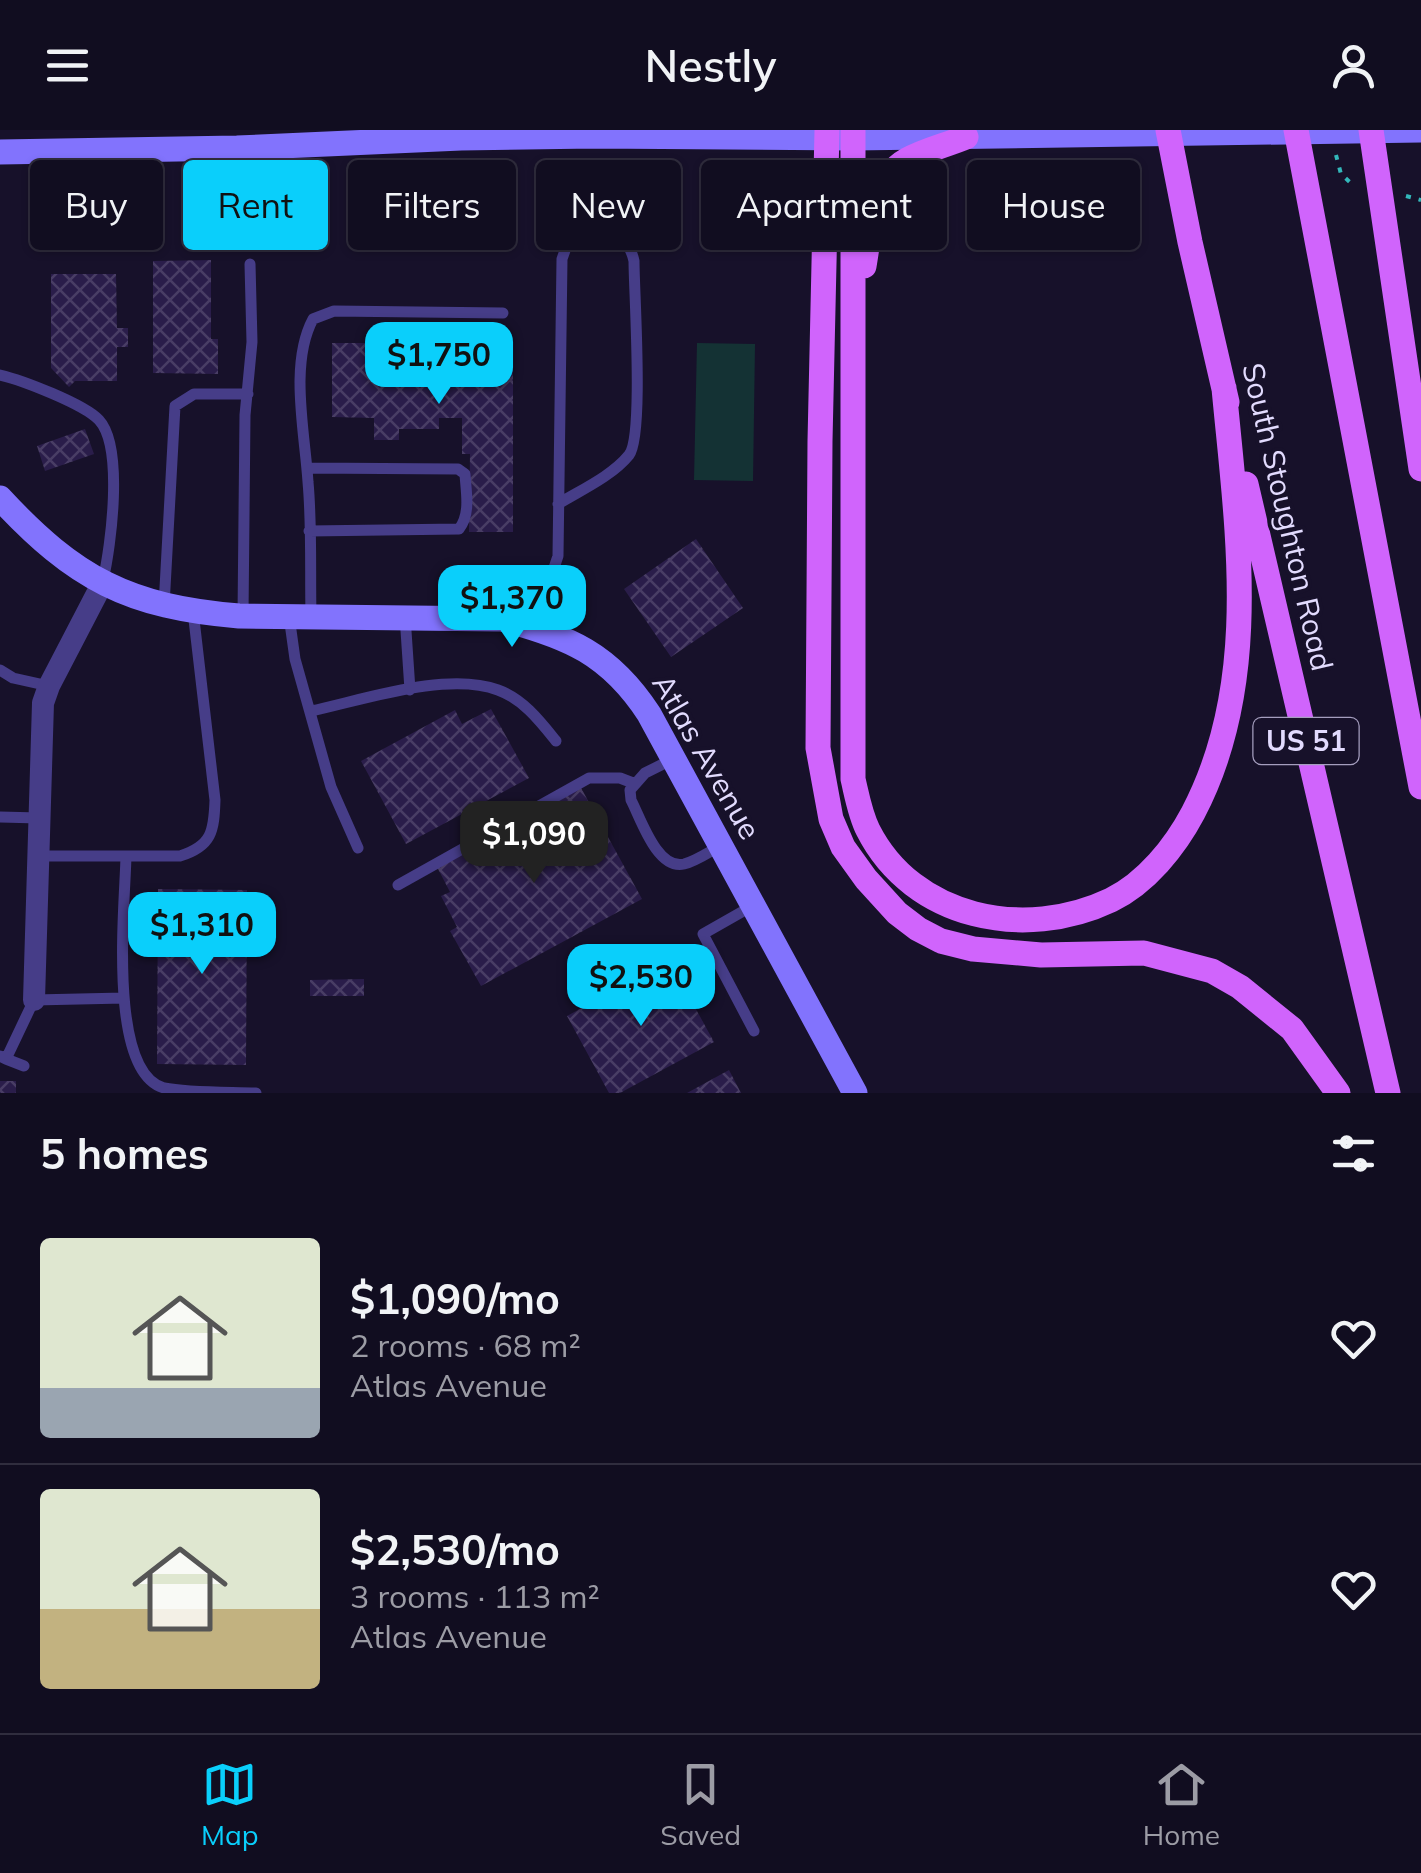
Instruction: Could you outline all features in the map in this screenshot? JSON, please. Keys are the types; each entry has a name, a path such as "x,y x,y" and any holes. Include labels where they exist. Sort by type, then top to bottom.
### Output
{"main road":[{"name":"South Stoughton Road","path":"1168,130 1190,242 1388,1093"},
{"path":"1296,130 1421,786"},
{"path":"1371,130 1421,470"},
{"path":"0,152 556,136 966,137 1421,130"},
{"path":"826,134 818,748 831,819 843,846 897,913 918,930 941,941 1040,955 1158,954 1212,971 1240,987 1292,1029 1338,1093"},
{"path":"853,134 852,779 868,830 902,876 945,905 990,918 1024,922 1062,916 1113,899 1160,862 1193,814 1220,748 1233,694 1238,640 1240,561 1224,388"},
{"path":"852,325 876,206 890,173 906,160 966,137"},
{"name":"Atlas Avenue","path":"0,498 44,544 102,584 164,606 243,616 501,619 575,642 621,676 649,714 854,1093"}],"street":[{"path":"34,1000 41,726 49,686 102,584"}],"lane":[{"path":"534,627 558,556 558,504 562,259 568,242 578,232 614,233 624,238 634,261 634,446 629,456 558,504"},
{"path":"243,616 252,342 250,264"},
{"path":"358,848 331,787 295,659 309,530 300,407 303,354 313,319 334,311 503,313"},
{"path":"0,376 57,396 99,420 114,455 110,551 102,584"},
{"path":"164,606 175,406 194,394 248,394"},
{"path":"307,468 458,469 465,474 466,492 464,522 458,528 309,530"},
{"path":"38,856 180,856 200,850 212,831 215,800 193,611"},
{"path":"405,616 410,690"},
{"path":"0,670 14,678 49,686"},
{"path":"311,711 410,690 456,685 500,690 537,717 556,742"},
{"path":"673,759 633,783 631,800 660,854 670,862 686,864 720,846"},
{"path":"398,885 589,778 620,778 633,783"},
{"path":"0,818 39,818"},
{"path":"126,856 125,1028 134,1061 149,1080 164,1088 256,1093"},
{"path":"754,905 703,934 754,1031"},
{"path":"24,1066 3,1057 34,1000 124,998"}],"green space":[{"path":"697,343 755,344 753,481 694,480"}],"building":[{"path":"211,260 211,339 218,339 218,374 153,373 153,261"},
{"path":"51,274 116,274 117,328 128,328 128,347 117,347 117,381 75,381 69,387 51,368"},
{"path":"332,343 513,343 513,532 469,532 470,454 462,454 462,418 439,418 439,429 399,429 399,440 374,440 374,418 332,417"},
{"path":"85,429 94,454 45,471 37,446"},
{"path":"696,539 743,608 671,657 624,589"},
{"path":"491,709 529,778 406,844 361,761 455,710 462,724"},
{"path":"580,786 642,899 481,986 450,931 457,927 441,896 450,892 436,865"},
{"path":"158,889 247,890 246,1065 157,1064"},
{"path":"669,960 714,1042 620,1093 609,1093 567,1016"},
{"path":"364,979 364,996 310,996 310,980"},
{"path":"729,1070 741,1093 687,1093"},
{"path":"0,1081 16,1081 16,1093 0,1093"}]}
